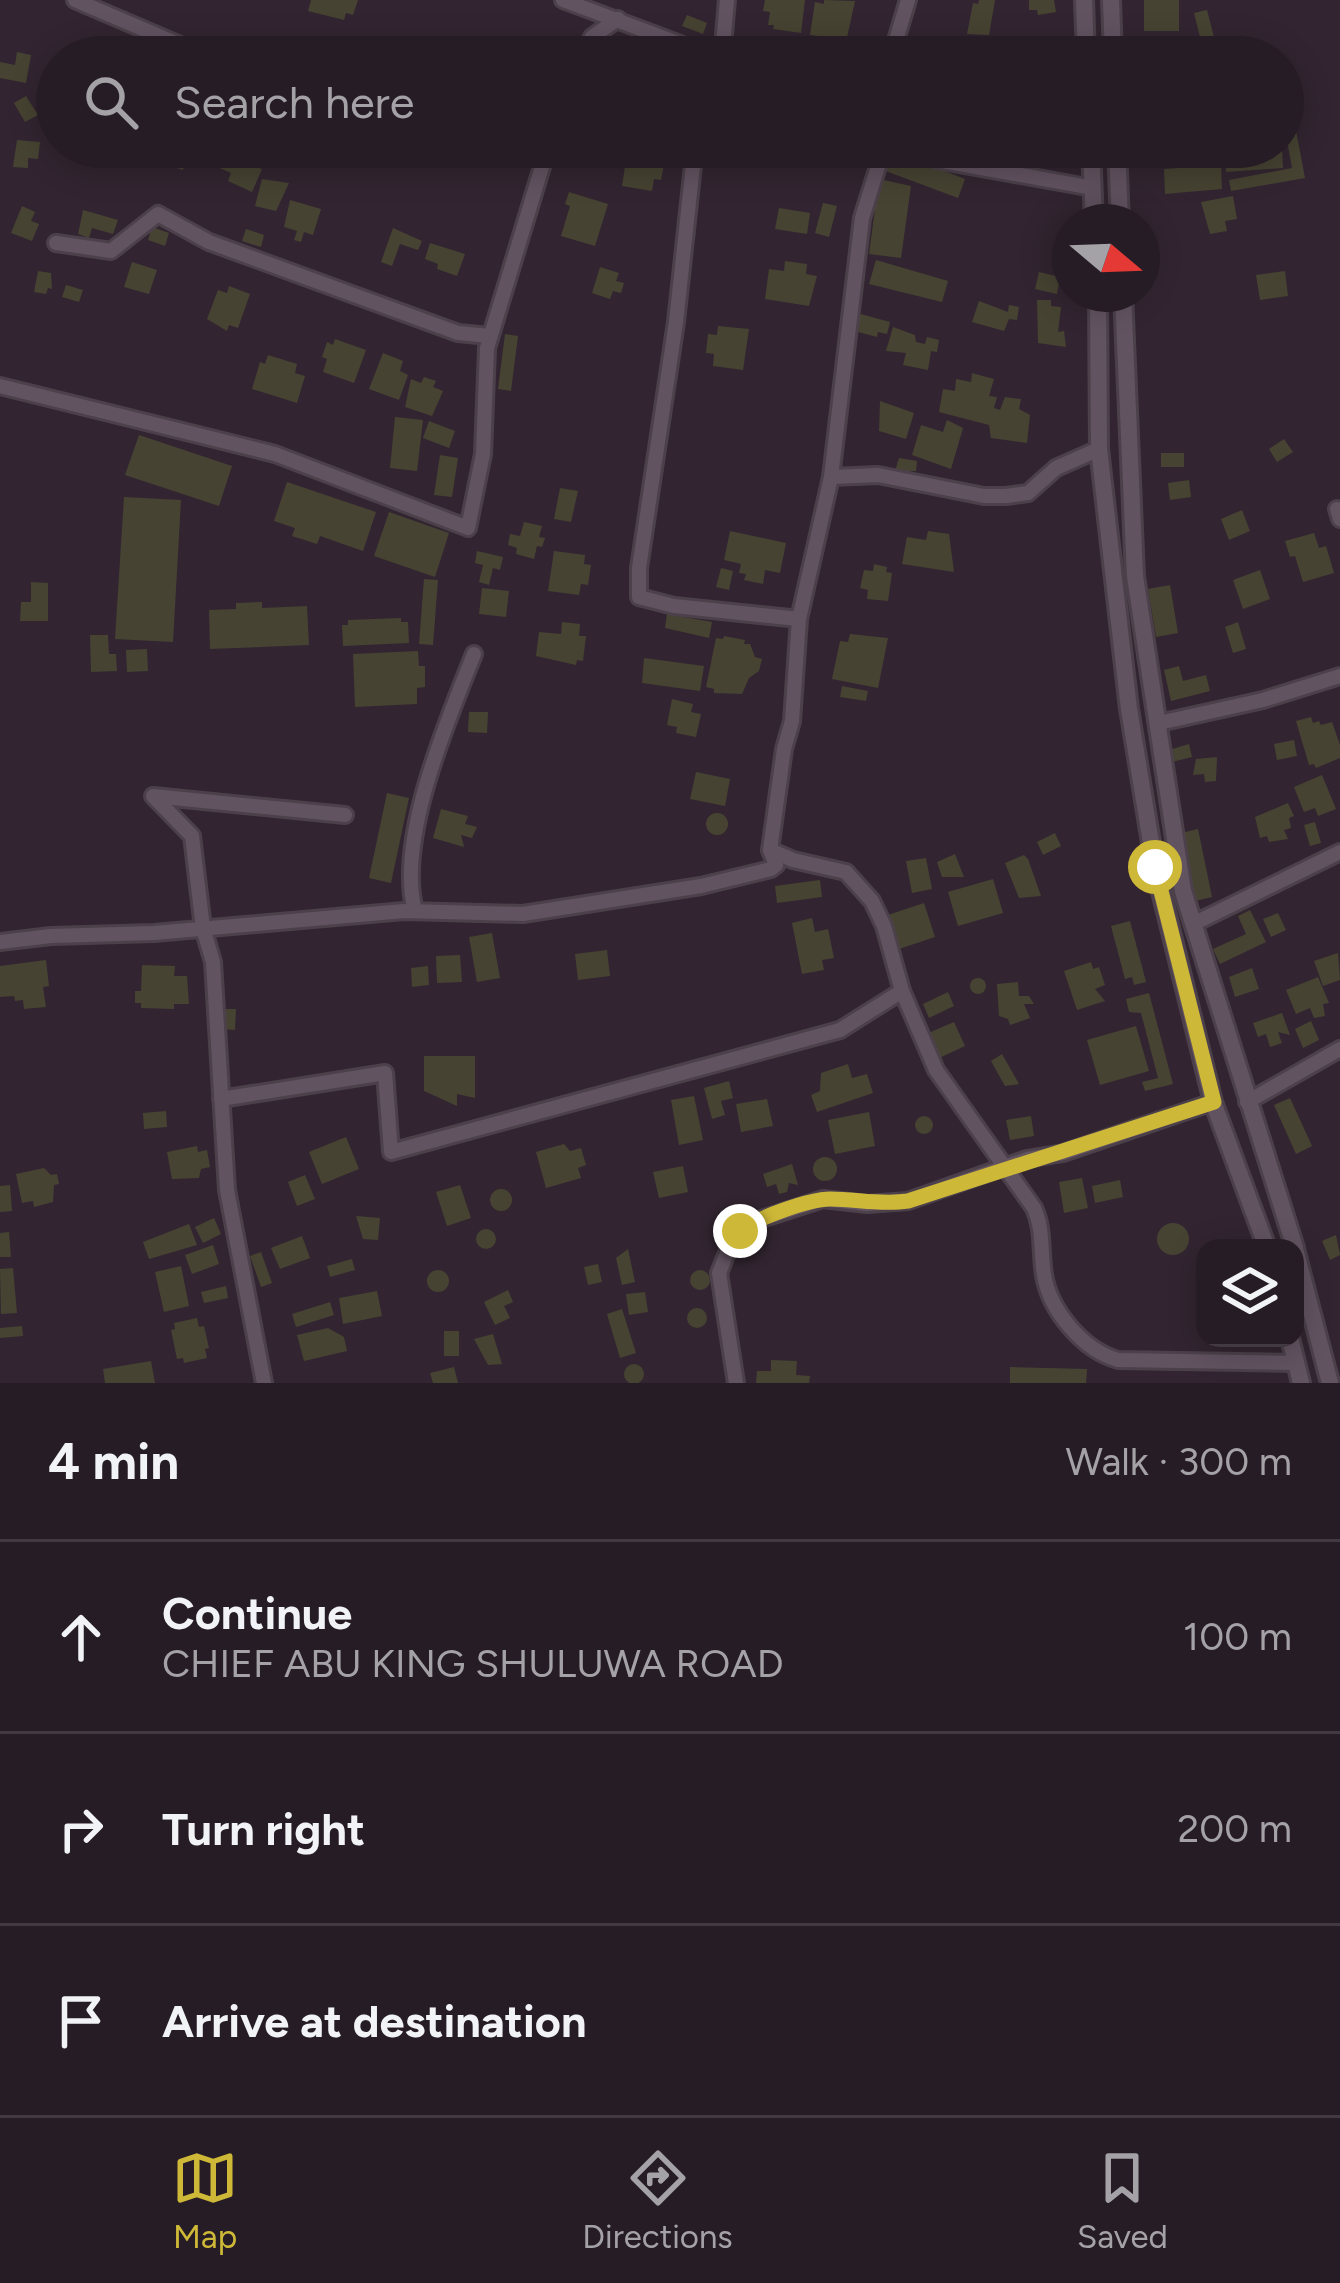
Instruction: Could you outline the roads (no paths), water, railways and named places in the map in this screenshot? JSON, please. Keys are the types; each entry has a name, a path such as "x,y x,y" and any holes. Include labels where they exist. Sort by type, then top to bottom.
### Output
{"street":[{"path":"75,0 159,36"},
{"path":"563,0 663,36"},
{"path":"722,36 727,0"},
{"path":"897,36 908,0"},
{"path":"1084,0 1085,36"},
{"path":"1111,0 1112,36"},
{"path":"593,36 618,19"},
{"path":"0,386 275,454 468,528 483,454 490,335 542,168"},
{"path":"693,168 638,597 674,606 799,619"},
{"path":"0,942 415,911 523,914 757,874 773,857 784,749 793,721 799,619 830,477 862,218 877,168"},
{"path":"982,168 1093,188"},
{"path":"1092,168 1093,204"},
{"path":"1118,168 1119,204"},
{"path":"56,243 111,251 158,214 209,242 458,333 490,335"},
{"path":"1098,312 1099,449 1129,709 1155,867 1214,1102 1264,1239"},
{"path":"1124,312 1135,577 1183,891 1292,1239"},
{"path":"830,477 878,475 1006,496 1028,493 1056,468 1099,449"},
{"path":"415,911 409,870 428,779 474,654"},
{"path":"1159,723 1263,700 1340,676"},
{"path":"264,1383 227,1190 213,962 203,928 192,836 153,796 345,815"},
{"path":"1193,924 1340,852"},
{"path":"773,857 833,867 857,881 872,901 902,991 936,1070 1042,1225 1044,1277 1050,1295 1077,1334 1098,1354 1142,1363 1296,1363"},
{"path":"221,1099 385,1072 391,1152 840,1030 902,991"},
{"path":"1247,1102 1340,1049"},
{"path":"736,1383 719,1273 740,1231 752,1222 823,1199 867,1204 908,1201 1214,1102"},
{"path":"1304,1283 1330,1383"},
{"path":"1292,1347 1301,1383"}]}
